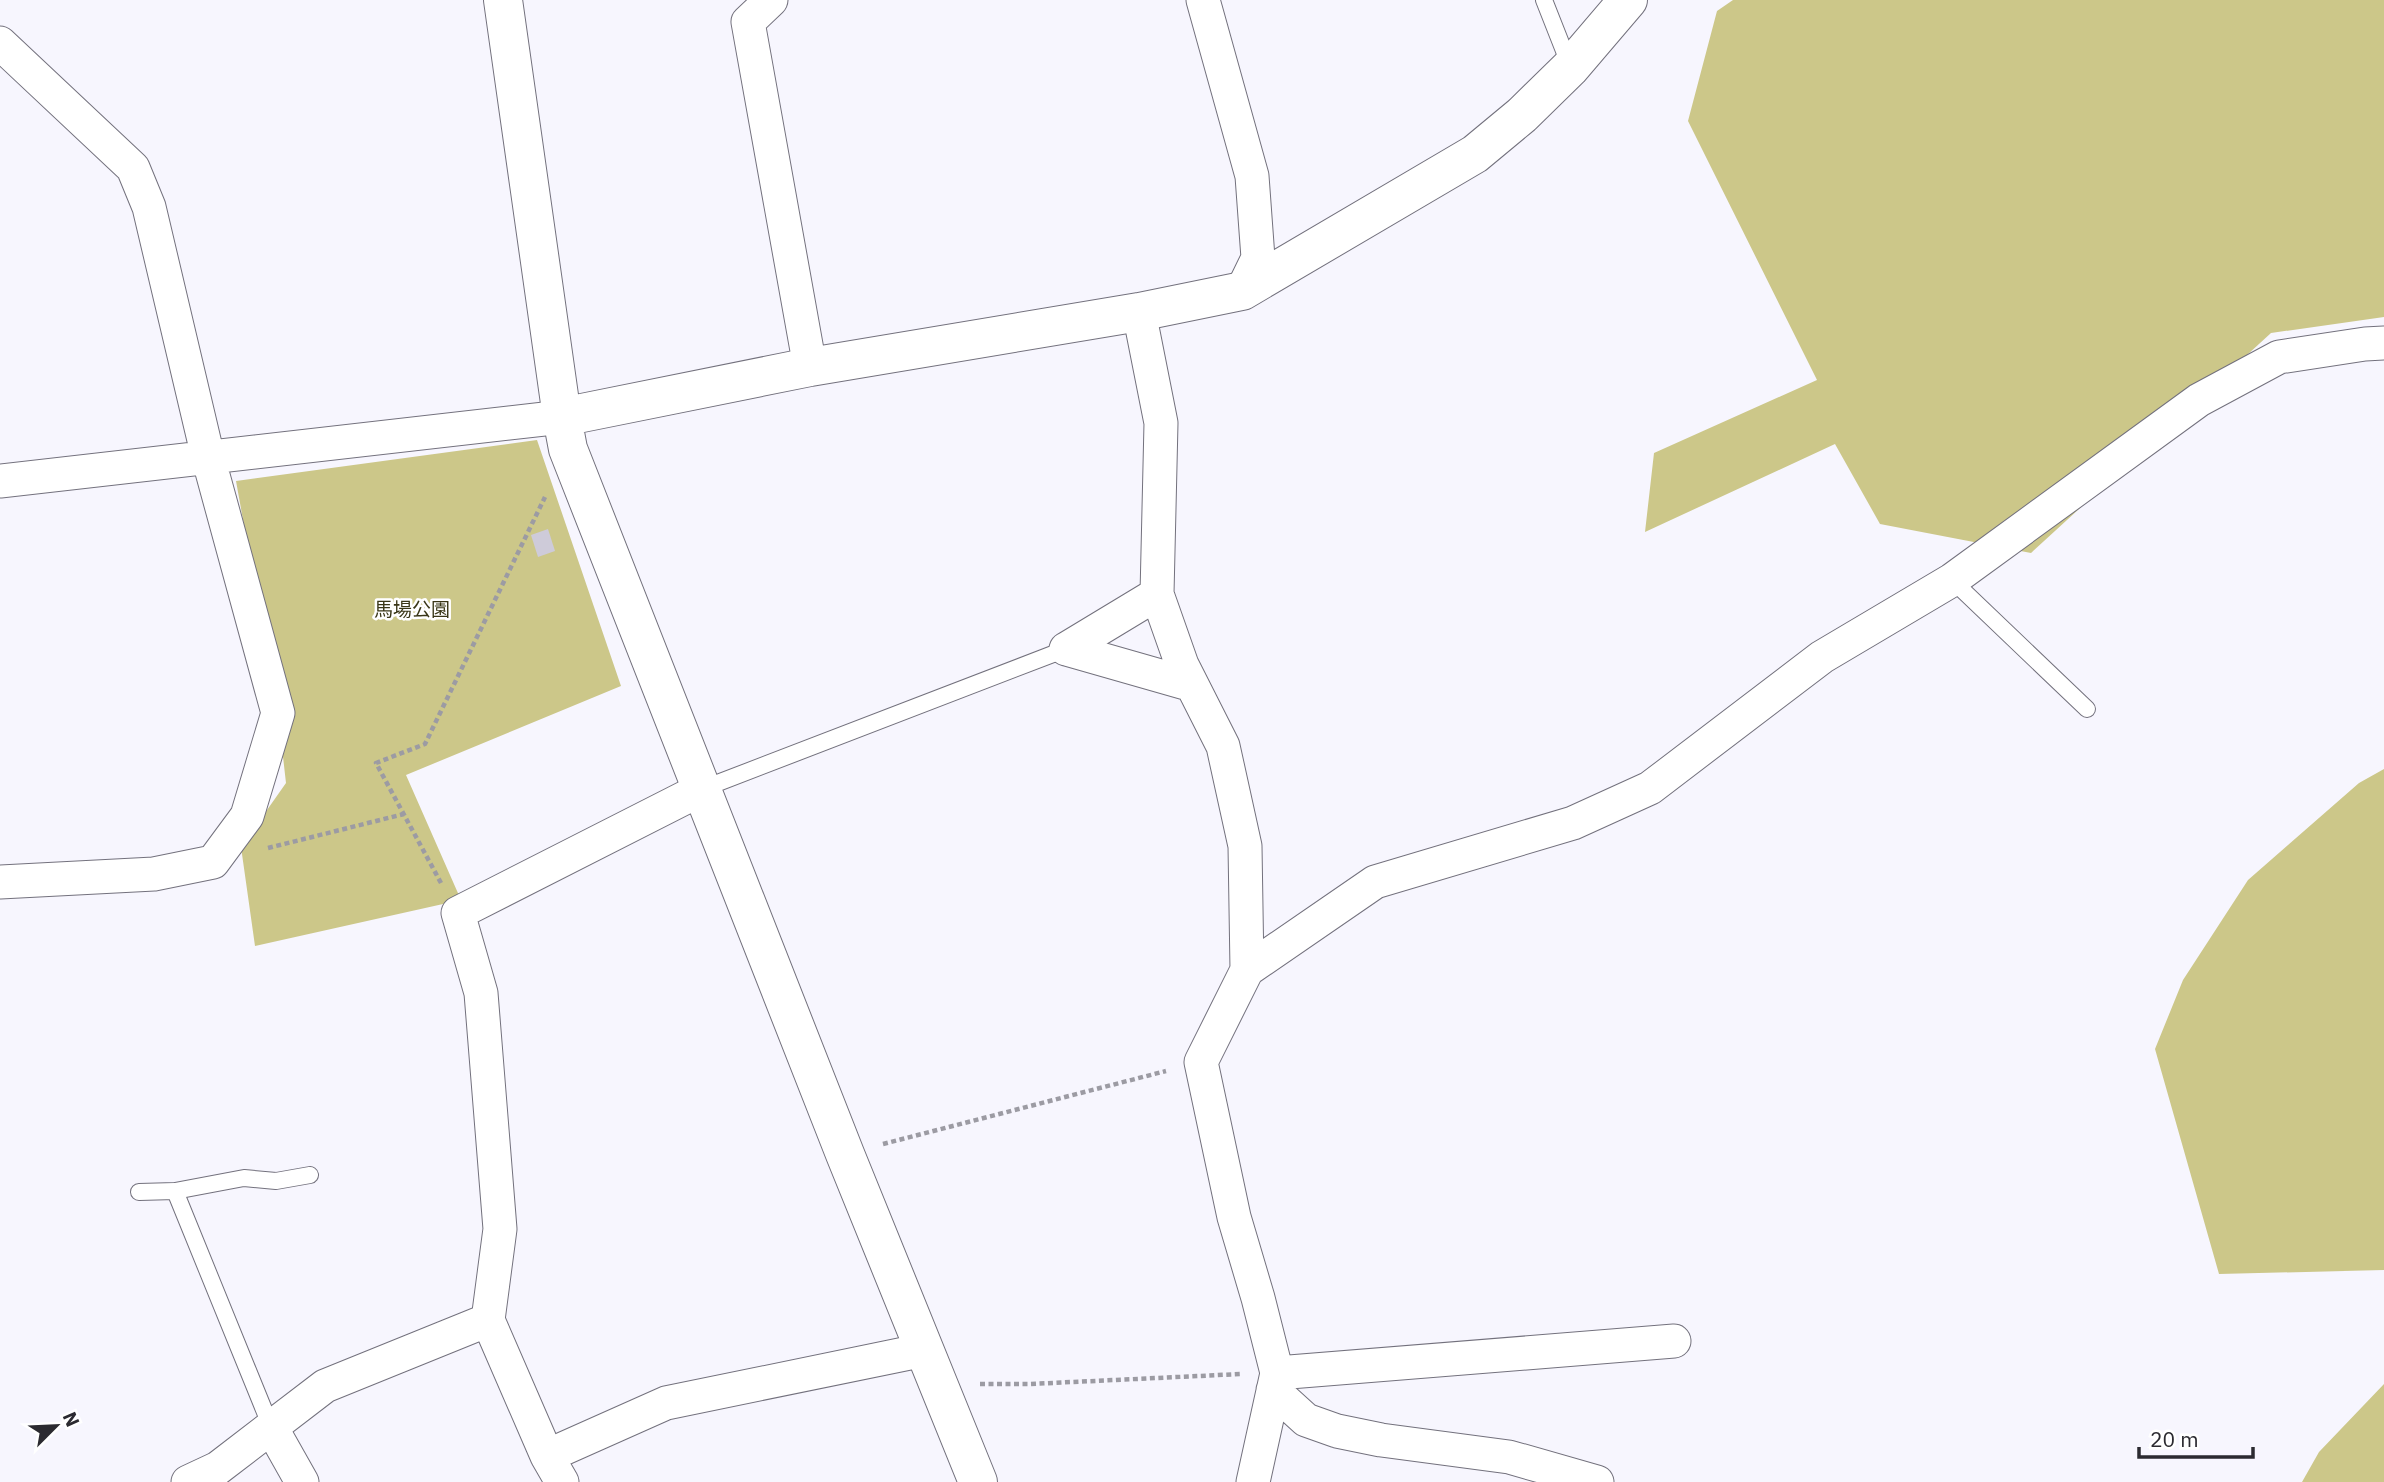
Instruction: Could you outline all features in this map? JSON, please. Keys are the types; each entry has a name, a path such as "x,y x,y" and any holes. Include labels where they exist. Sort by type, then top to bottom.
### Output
{"street":[{"path":"502,0 565,433 845,1154 978,1482"},
{"path":"771,0 748,22 810,367"},
{"path":"1203,0 1252,176 1258,258 1242,291"},
{"path":"0,481 208,457 565,433 810,367 1139,313 1242,291 1475,154 1522,115 1570,68 1629,0"},
{"path":"0,43 133,168 149,207 208,457 278,713 247,816 213,862 154,874 0,881"},
{"path":"1139,313 1161,424 1157,594 1182,665 1223,746 1245,846 1247,970 1201,1062 1234,1217 1258,1298 1275,1382 1253,1482"},
{"path":"1247,970 1375,882 1573,823 1650,788 1822,657 1952,580 2199,400 2279,357 2384,343"},
{"path":"1066,649 1157,594"},
{"path":"1066,649 1192,685"},
{"path":"702,789 458,913 481,993 500,1229 488,1320 554,1469 666,1403 931,1367"},
{"path":"188,1482 218,1468 325,1386 488,1320"},
{"path":"1275,1382 1674,1341"},
{"path":"1275,1382 1306,1420 1336,1430 1381,1440 1509,1457 1597,1482"},
{"path":"271,1427 302,1482"}],"lane":[{"path":"1544,0 1570,68"},
{"path":"1952,580 2087,709"},
{"path":"702,789 1066,649"},
{"path":"139,1192 175,1191 244,1178 276,1181 310,1175"},
{"path":"175,1191 271,1427"}],"path":[{"path":"458,913 376,763 425,744 565,433"},
{"path":"213,862 404,814"},
{"path":"845,1154 1201,1062"},
{"path":"931,1367 1030,1384 1275,1382"}],"green space":[{"path":"1733,0 2384,0 2384,317 2271,333 2031,553 1880,524 1835,444 1645,532 1654,453 1817,380 1688,121 1717,11"},
{"name":"馬場公園","path":"537,440 621,686 406,775 461,900 255,946 241,847 286,783 278,713 236,481"},
{"path":"2384,769 2384,1270 2219,1274 2155,1049 2183,980 2248,880 2359,783"},
{"path":"2384,1384 2384,1482 2302,1482 2319,1452"}],"building":[{"path":"548,529 555,551 538,557 531,535"}]}
